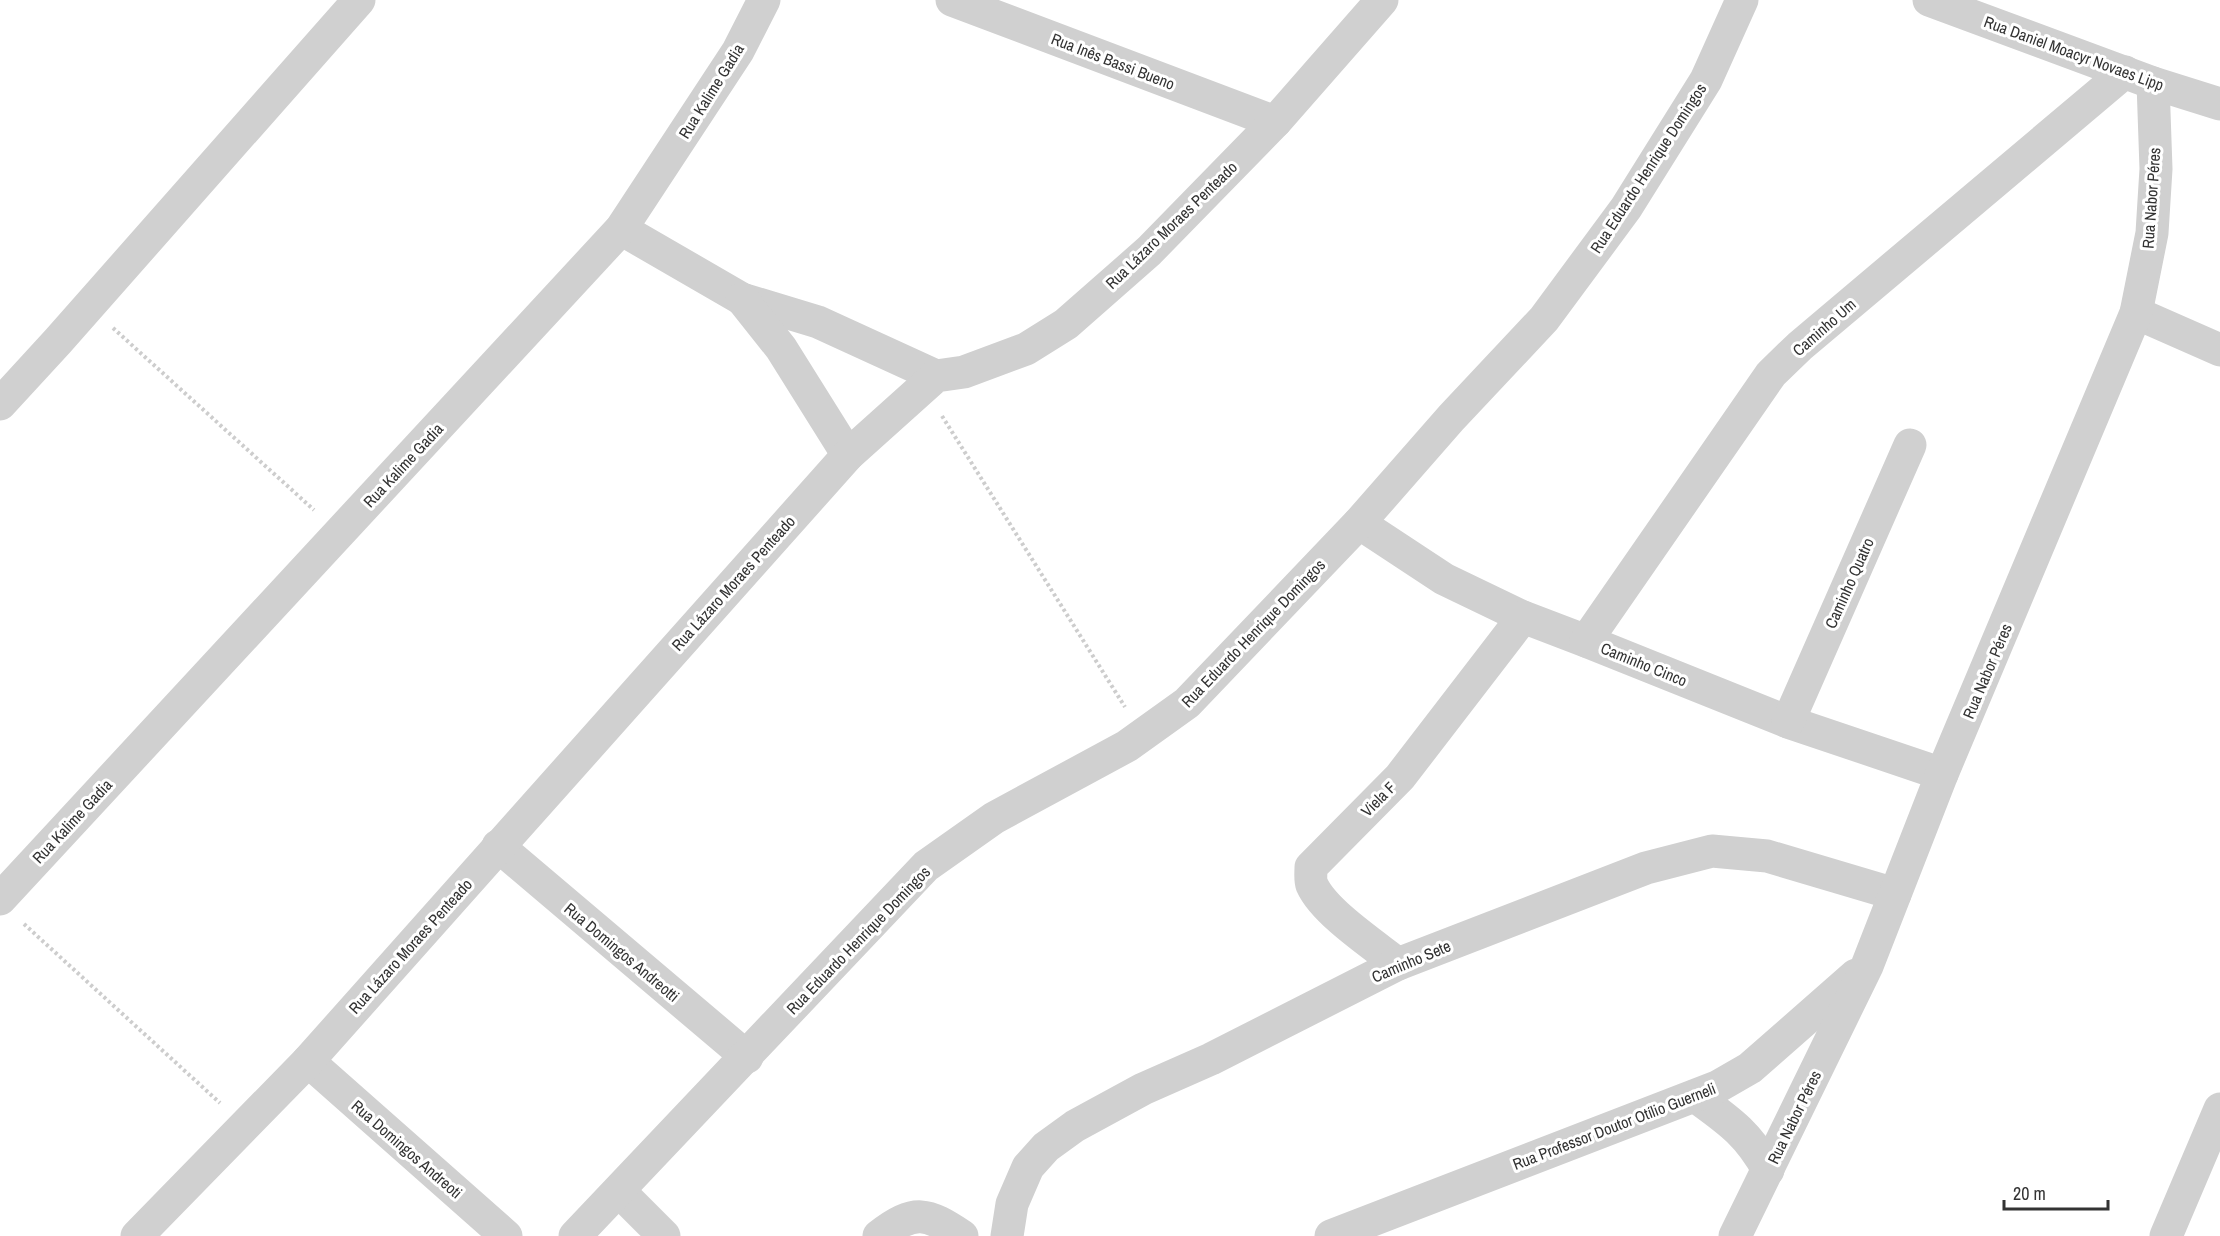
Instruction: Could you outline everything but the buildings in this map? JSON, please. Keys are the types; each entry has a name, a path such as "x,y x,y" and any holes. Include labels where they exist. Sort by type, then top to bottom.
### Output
{"street":[{"path":"0,404 359,0"},
{"name":"Rua Kalime Gadia","path":"9,908 339,532 621,229 738,51 764,0"},
{"name":"Rua Inês Bassi Bueno","path":"952,0 1275,122"},
{"name":"Rua Lázaro Moraes Penteado","path":"137,1236 308,1061 848,455 930,382 964,372 1026,348 1066,324 1149,251 1275,122 1382,0"},
{"name":"Rua Eduardo Henrique Domingos","path":"575,1236 926,866 994,818 1127,746 1187,703 1359,523 1451,418 1544,319 1619,217 1706,80 1742,0"},
{"name":"Rua Daniel Moacyr Novaes Lipp","path":"1929,0 2220,105"},
{"name":"Rua Nabor Péres","path":"1735,1236 1867,966 1942,774 2136,313 2152,233 2156,169 2139,77"},
{"name":"Caminho Um","path":"1586,641 1771,374 1800,346 2139,77"},
{"path":"621,229 742,299 818,322 930,382"},
{"path":"742,299 781,348 848,455"},
{"path":"2136,313 2220,350"},
{"name":"Caminho Quatro","path":"1788,722 1910,445"},
{"name":"Caminho Cinco","path":"1359,523 1443,579 1523,617 1788,722 1942,774"},
{"name":"Viela F","path":"1398,964 1345,922 1319,897 1311,882 1311,867 1400,777 1523,617"},
{"name":"Rua Domingos Andreotti","path":"498,846 747,1057"},
{"name":"Caminho Sete","path":"1007,1236 1012,1204 1028,1167 1047,1147 1076,1126 1143,1089 1211,1059 1398,964 1646,868 1712,851 1767,856 1895,894"},
{"name":"Rua Professor Doutor Otílio Guerneli","path":"1331,1236 1717,1087 1750,1068 1867,966"},
{"name":"Rua Domingos Andreoti","path":"308,1061 506,1236"},
{"path":"1695,1096 1737,1126 1755,1148 1768,1170"},
{"path":"2166,1236 2220,1109"},
{"path":"619,1191 664,1236"},
{"path":"879,1236 893,1225 914,1216 936,1218 963,1236"}],"path":[{"path":"89,306 339,532"},
{"path":"930,382 1143,735"},
{"path":"9,908 245,1126"}]}
